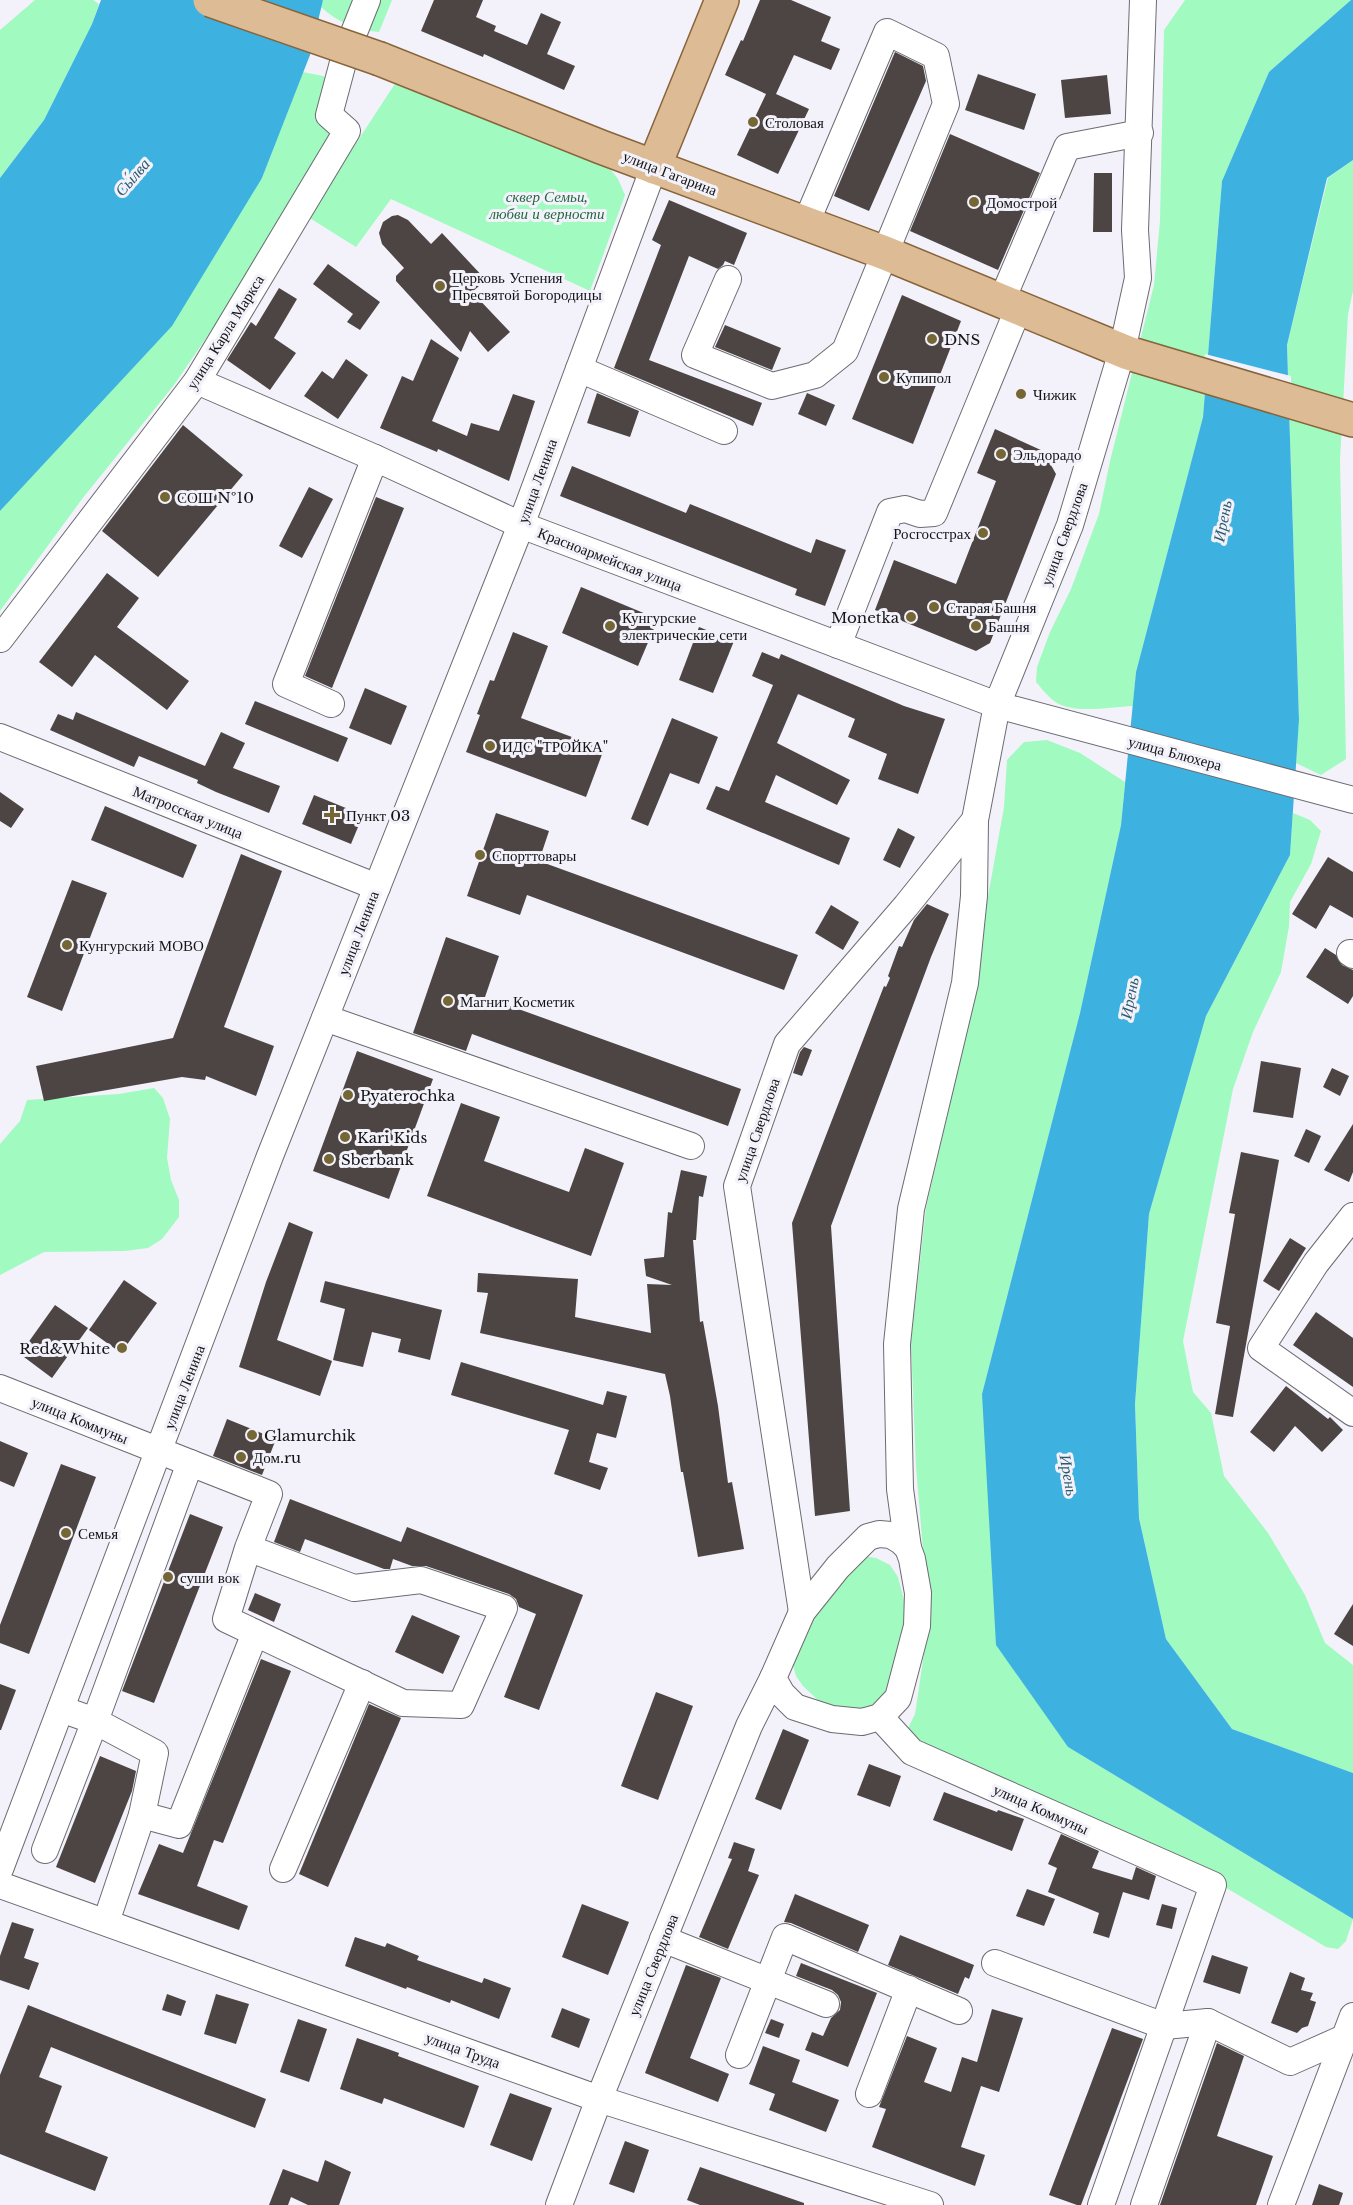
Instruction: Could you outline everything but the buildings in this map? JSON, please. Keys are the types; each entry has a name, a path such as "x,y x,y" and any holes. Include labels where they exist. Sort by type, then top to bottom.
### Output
{"main road":[{"name":"улица Гагарина","path":"210,0 380,59 885,253 1125,352 1348,418"},
{"name":"улица Ленина","path":"654,166 722,0"}],"street":[{"name":"улица Карла Маркса","path":"0,639 197,381 347,131 329,115 345,55 368,0"},
{"path":"838,645 890,513 905,509 920,514 934,513 1068,147 1140,133 1143,0"},
{"path":"728,279 695,355 772,386 815,375 844,351 946,104 936,56 887,32 806,223"},
{"name":"улица Свердлова","path":"880,1717 898,1698 917,1626 918,1593 908,1548 900,1489 897,1344 911,1209 965,983 974,896 975,820 997,705 1070,525 1125,352 1138,278 1135,230 1140,133"},
{"name":"улица Ленина","path":"0,1869 270,1156 521,525 654,166"},
{"path":"579,369 724,431"},
{"name":"Красноармейская улица","path":"197,381 375,458 521,525 997,705"},
{"path":"331,704 286,684 375,458"},
{"name":"улица Блюхера","path":"997,705 1353,800"},
{"name":"Матросская улица","path":"0,736 377,887"},
{"name":"улица Свердлова","path":"802,1612 737,1186 788,1044 906,906 975,820"},
{"path":"325,1018 691,1146"},
{"path":"1353,1216 1316,1263 1261,1348 1353,1413"},
{"name":"улица Коммуны","path":"0,1388 269,1494 249,1548"},
{"path":"45,1850 190,1463"},
{"path":"868,1537 900,1489"},
{"path":"868,1537 879,1534 891,1535 908,1548"},
{"name":"улица Свердлова","path":"559,2205 599,2099 749,1726 802,1612 838,1567 868,1537"},
{"path":"249,1548 354,1588 421,1580 504,1608 461,1705 403,1703 226,1619 249,1548"},
{"path":"142,1815 179,1826 255,1633"},
{"path":"773,1677 782,1694 795,1707 832,1719 862,1722 880,1717"},
{"path":"283,1869 362,1683"},
{"path":"749,1726 768,1715 795,1707"},
{"path":"61,1709 95,1721 155,1753 142,1815 106,1922"},
{"name":"улица Коммуны","path":"880,1717 912,1752 1213,1885 1164,2026"},
{"name":"улица Труда","path":"0,1885 599,2099 930,2205"},
{"path":"739,2055 785,1937 959,2011"},
{"path":"663,1939 826,2004"},
{"path":"995,1963 1164,2026 1208,2022 1290,2062 1349,2027"},
{"path":"869,2094 909,1989"},
{"path":"1144,2205 1208,2022"},
{"path":"1101,2205 1164,2026"},
{"path":"1281,2205 1349,2027"}],"green space":[{"path":"35,0 93,0 99,4 92,24 44,120 0,178 0,30"},
{"path":"323,0 392,0 379,32 355,27 341,21 321,7"},
{"path":"1185,0 1351,0 1269,72 1222,181 1203,417 1136,672 1133,706 1078,709 1061,705 1047,695 1036,682 1037,667 1050,632 1071,589 1099,514 1154,285 1160,221 1164,30"},
{"path":"303,72 323,76 341,85 347,98 342,119 282,227 174,385 82,499 0,611 0,511 40,466 262,178"},
{"name":"сквер Семьи, любви и верности","path":"400,76 607,165 618,179 625,195 590,291 391,199 356,247 308,217"},
{"path":"1353,160 1353,291 1348,314 1340,460 1346,759 1321,775 1296,763 1299,720 1287,345 1328,178"},
{"path":"1047,740 1080,753 1125,782 1121,825 1080,1013 982,1394 1068,1747 1353,1919 1346,1941 1338,1949 1326,1947 1218,1883 935,1753 910,1736 908,1728 915,1714 929,1620 916,1467 911,1342 926,1208 978,982 987,902 1004,807 1007,760 1024,742"},
{"path":"1293,813 1310,820 1321,831 1311,864 1290,902 1289,926 1281,972 1253,1032 1233,1089 1183,1341 1193,1392 1211,1413 1224,1476 1268,1533 1305,1595 1325,1643 1353,1665 1353,1773 1232,1729 1166,1639 1139,1517 1135,1404 1149,1214 1206,1016 1290,855"},
{"path":"154,1088 163,1098 170,1119 167,1158 171,1180 179,1200 179,1217 162,1239 148,1248 125,1251 44,1252 0,1275 0,1144 20,1121 27,1100 119,1094"},
{"path":"863,1556 876,1558 890,1565 898,1577 907,1612 908,1631 885,1695 871,1706 854,1709 833,1707 820,1702 803,1686 796,1676 792,1662 823,1594"}],"water":[{"name":"Сы́лва","path":"101,0 323,0 310,55 262,178 172,326 0,511 0,178 44,120 92,24"},
{"name":"Ирень","path":"1353,0 1353,160 1327,178 1287,345 1299,720 1290,855 1206,1016 1149,1214 1135,1404 1139,1518 1166,1639 1232,1729 1353,1773 1353,1919 1068,1747 996,1645 982,1394 1080,1013 1121,825 1136,672 1203,417 1222,181 1269,72"}],"pier":[{"path":"1205,354 1291,376 1292,416 1202,393"}],"place":[{"name":"Столовая","path":"753,122"},
{"name":"Домострой","path":"974,202"},
{"name":"Церковь Успения Пресвятой Богородицы","path":"440,286"},
{"name":"DNS","path":"932,339"},
{"name":"Купипол","path":"884,377"},
{"name":"Чижик","path":"1021,394"},
{"name":"Эльдорадо","path":"1001,454"},
{"name":"СОШ №10","path":"165,497"},
{"name":"Росгосстрах","path":"983,533"},
{"name":"Старая Башня","path":"934,607"},
{"name":"Monetka","path":"911,617"},
{"name":"Кунгурские электрические сети","path":"610,626"},
{"name":"Башня","path":"976,626"},
{"name":"ИДС \"ТРОЙКА\"","path":"490,746"},
{"name":"Пункт 03","path":"332,815"},
{"name":"Спорттовары","path":"480,855"},
{"name":"Кунгурский МОВО","path":"67,945"},
{"name":"Магнит Косметик","path":"448,1001"},
{"name":"Pyaterochka","path":"348,1095"},
{"name":"Kari Kids","path":"345,1137"},
{"name":"Sberbank","path":"329,1159"},
{"name":"Red&White","path":"122,1348"},
{"name":"Glamurchik","path":"252,1435"},
{"name":"Дом.ru","path":"241,1457"},
{"name":"Семья","path":"66,1533"},
{"name":"суши вок","path":"168,1577"}]}
